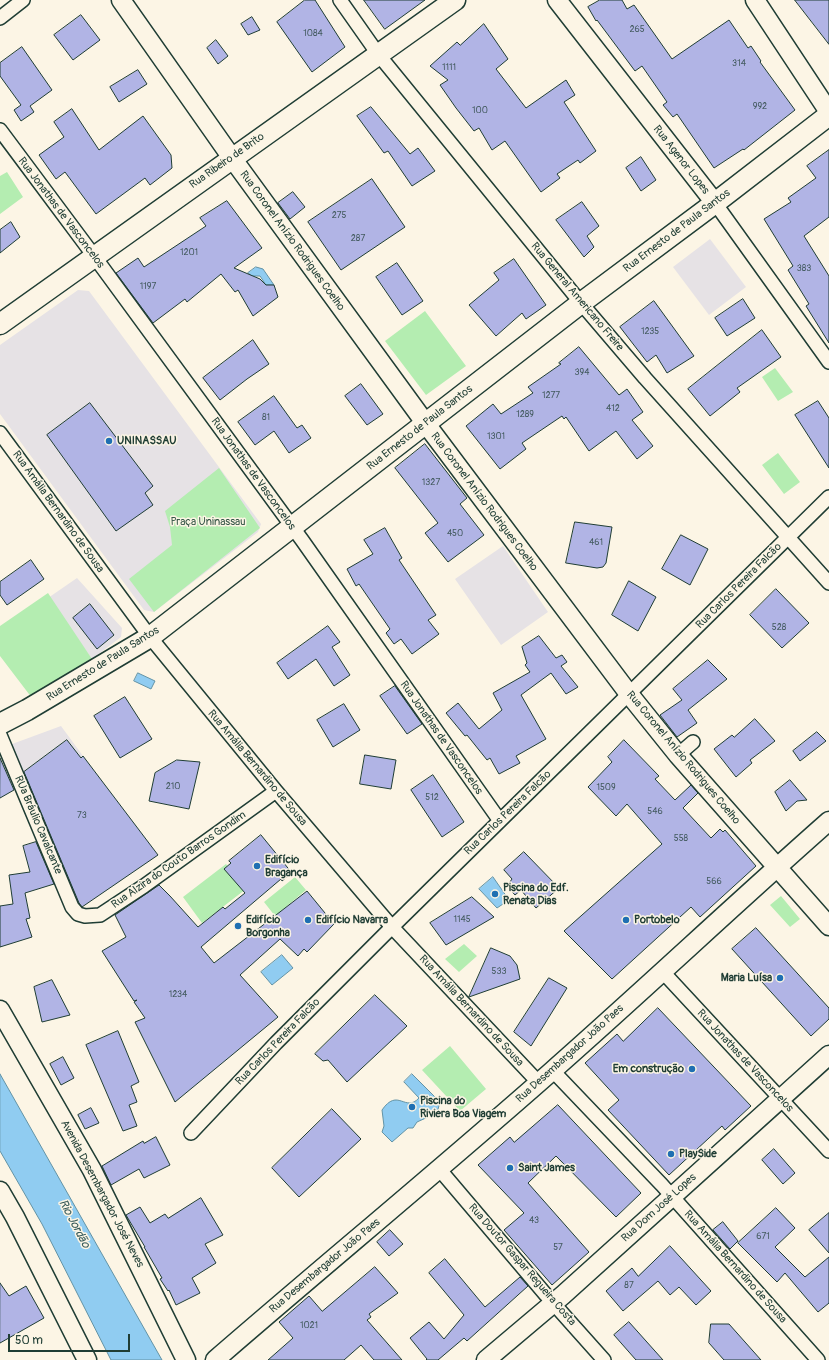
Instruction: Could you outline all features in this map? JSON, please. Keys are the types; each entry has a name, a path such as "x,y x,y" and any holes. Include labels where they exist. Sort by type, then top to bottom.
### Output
{"main road":[{"name":"Rua Ribeiro de Brito","path":"0,324 455,0"},
{"name":"Rua Ernesto de Paula Santos","path":"0,724 27,710 150,637 581,303 715,203 829,114"}],"street":[{"path":"0,18 23,0"},
{"name":"Rua Coronel Anízio Rodrigues Coelho","path":"122,0 232,158 426,424 629,694 678,755 829,926"},
{"name":"Rua General Americano Freire","path":"340,0 378,54 581,303 645,378 829,583"},
{"name":"Rua Agenor Lopes","path":"557,0 715,203 829,362"},
{"path":"755,0 829,114"},
{"name":"Rua Jonathas de Vasconcelos","path":"0,130 292,526 500,822"},
{"name":"Rua Amália Bernardino de Sousa","path":"0,433 150,637 276,791 392,927 539,1083"},
{"name":"Rua Carlos Pereira Falcão","path":"191,1133 276,1043 392,927 829,497"},
{"name":"RUa Bráulio Cavalcante","path":"0,735 72,907 78,914"},
{"path":"678,755 693,742"},
{"name":"Rua Alzira do Couto Barros Gondim","path":"78,914 85,916 100,915 144,886 276,791"},
{"name":"Rua Desembargador João Paes","path":"215,1360 291,1294 440,1170 553,1071 829,821"},
{"name":"Rua Jonathas de Vasconcelos","path":"662,971 829,1151"},
{"name":"Avenida Desembargador José Neves","path":"0,1010 92,1170 186,1360"},
{"name":"Rua Dom José Lopes","path":"486,1360 553,1303 781,1100 829,1055"},
{"name":"Rua Amália Bernardino de Sousa","path":"553,1071 672,1196 818,1360"},
{"name":"Rua Doutor Gaspar Regueira Costa","path":"440,1170 553,1303 604,1360"},
{"path":"0,1191 16,1217 87,1360"}],"shaded area":[{"path":"710,239 746,287 709,315 673,267"},
{"name":"UNINASSAU","path":"78,290 89,291 261,524 258,532 154,612 144,610 0,414 0,345"},
{"path":"503,546 548,612 501,645 455,579"},
{"path":"77,578 122,628 121,637 92,659 48,598"},
{"path":"61,726 83,756 27,800 4,747"}],"green space":[{"path":"7,172 23,197 0,214 0,176"},
{"path":"425,311 466,366 426,395 385,341"},
{"path":"775,368 793,392 778,401 762,377"},
{"path":"778,453 800,482 784,494 762,465"},
{"name":"Praça Uninassau","path":"219,468 260,528 154,612 129,579 172,545 170,527 165,511"},
{"path":"48,593 92,659 35,702 0,656 0,626"},
{"path":"226,864 246,889 202,923 183,897"},
{"path":"295,877 306,890 275,916 264,902"},
{"path":"781,896 800,919 790,927 770,905"},
{"path":"464,944 477,956 459,972 445,959"},
{"path":"450,1046 486,1089 460,1111 422,1070"}],"water":[{"path":"256,267 263,269 274,285 266,285 260,276 252,276 248,273"},
{"path":"138,673 155,681 151,689 134,681"},
{"name":"Piscina do Edf. Renata Dias","path":"493,877 509,900 497,908 479,889"},
{"path":"282,955 293,968 272,985 261,972"},
{"name":"Rio Jordão","path":"0,1074 162,1360 111,1360 42,1224 0,1151"},
{"name":"Piscina do Riviera Boa Viagem","path":"412,1074 440,1102 437,1113 417,1122 413,1128 408,1128 392,1142 382,1132 384,1126 382,1110 388,1103 393,1101 397,1100 410,1103 419,1098 404,1082"}],"building":[{"path":"305,0 315,0 345,47 312,72 277,22"},
{"path":"364,0 425,0 385,29"},
{"path":"600,0 622,0 627,9 634,5 672,59 729,20 748,48 751,46 761,61 760,62 795,110 744,150 743,149 714,168 677,114 673,117 663,105 667,102 642,66 635,71 597,20 596,21 588,7"},
{"path":"795,0 829,0 829,44"},
{"path":"81,15 100,40 73,60 54,35"},
{"path":"252,17 260,30 248,35 241,24"},
{"path":"484,24 508,59 496,69 526,108 566,80 575,95 564,102 596,151 580,163 578,160 557,174 560,178 541,192 505,141 492,150 479,128 474,131 440,85 448,80 430,66 457,42 460,45"},
{"path":"216,40 228,56 218,64 207,48"},
{"path":"22,47 52,90 30,106 34,112 21,121 14,110 21,105 0,76 0,63"},
{"path":"138,70 147,84 119,102 110,87"},
{"path":"371,107 410,154 418,148 435,171 412,186 388,151 384,153 357,116"},
{"path":"72,109 99,150 143,116 171,155 172,168 150,185 145,178 96,214 65,172 56,179 39,155 64,137 54,122"},
{"path":"829,150 829,217 804,236 829,276 829,343 806,306 809,304 788,270 793,266 764,219 791,202 788,198 816,178 807,166"},
{"path":"641,157 656,180 641,191 626,168"},
{"path":"372,179 405,227 341,270 308,222"},
{"path":"293,192 305,207 290,219 278,203"},
{"path":"227,201 262,248 234,268 260,279 266,285 274,285 278,297 253,316 238,290 235,292 221,274 187,302 185,299 153,323 116,273 138,258 144,267 206,226 200,218"},
{"path":"582,202 599,226 587,236 594,247 584,257 556,220"},
{"path":"11,222 20,237 0,253 0,230"},
{"path":"514,259 546,305 526,319 522,313 496,336 469,305 499,280 494,273"},
{"path":"397,263 423,301 402,315 376,277"},
{"path":"743,299 755,318 727,336 715,318"},
{"path":"654,301 694,356 667,373 656,355 647,362 620,327"},
{"path":"762,330 781,357 737,388 740,392 710,416 688,389"},
{"path":"253,340 269,364 220,400 203,378"},
{"path":"579,347 619,395 627,389 643,412 632,420 653,446 637,459 616,431 589,451 566,417 564,419 562,416 522,443 526,449 500,469 466,426 493,404 501,414 533,393 528,387 561,364 559,363"},
{"path":"361,384 383,414 367,425 345,396"},
{"path":"274,396 297,428 302,425 311,438 289,453 274,431 255,445 238,422"},
{"path":"818,401 829,418 829,468 795,415"},
{"path":"90,403 153,486 145,493 153,505 116,531 47,435"},
{"path":"425,444 467,498 460,504 484,535 448,562 425,533 438,523 395,468"},
{"path":"575,522 612,527 606,563 603,567 597,568 566,563"},
{"path":"385,528 402,558 399,560 436,615 428,620 439,634 412,654 401,639 394,644 386,633 390,629 359,584 356,586 347,569 373,554 364,540"},
{"path":"681,535 708,549 690,585 662,569"},
{"path":"31,560 44,579 7,605 0,595 0,582"},
{"path":"629,581 656,597 638,631 612,615"},
{"path":"776,589 809,623 782,648 750,615"},
{"path":"90,604 114,635 97,649 73,618"},
{"path":"328,626 340,642 332,647 350,675 334,686 316,659 288,679 277,663"},
{"path":"539,636 556,658 562,655 567,662 561,666 578,687 566,694 551,673 521,695 546,739 516,756 520,763 499,774 490,758 487,760 467,735 465,736 446,713 458,703 479,729 502,710 493,693 530,672 525,665 527,663 522,647"},
{"path":"708,660 727,679 688,710 697,723 677,737 660,715 682,700 673,689"},
{"path":"395,686 422,724 407,734 380,696"},
{"path":"125,697 152,739 120,758 94,716"},
{"path":"344,704 360,730 333,747 317,720"},
{"path":"755,719 775,741 750,760 752,763 736,777 714,749 732,735 734,737"},
{"path":"817,732 826,741 800,761 793,751"},
{"path":"67,740 81,758 83,756 158,855 82,907 24,772"},
{"path":"624,740 659,776 655,779 675,800 691,785 698,793 683,808 711,838 720,829 723,832 725,830 756,866 700,917 691,907 612,979 564,931 662,844 627,804 616,816 588,787 612,762 608,757"},
{"path":"365,755 396,760 391,789 360,784"},
{"path":"0,758 14,790 0,798"},
{"path":"177,760 200,762 189,809 149,801 155,773"},
{"path":"433,775 464,822 442,837 411,790"},
{"path":"790,780 807,800 797,801 786,811 775,792"},
{"path":"261,835 292,873 282,881 281,879 201,947 214,963 307,891 334,924 307,952 304,949 298,956 280,939 240,975 278,1017 175,1102 135,1022 145,1018 134,1002 137,1000 134,1001 102,951 126,937 115,915 159,885 198,927 223,907 225,909 245,893 224,869 231,863 229,861"},
{"path":"36,842 54,884 25,893 30,918 26,919 32,937 0,947 0,906 13,904 9,875 30,872 23,846"},
{"path":"524,852 559,888 536,908 521,890 515,895 507,886 512,879 504,870"},
{"path":"472,897 494,917 446,945 430,923"},
{"name":"Maria Luísa","path":"756,928 829,1008 829,1019 811,1036 732,949"},
{"path":"491,948 510,956 517,965 520,979 469,997"},
{"path":"549,978 567,988 531,1046 514,1032"},
{"path":"52,980 70,1015 42,1022 34,987"},
{"path":"375,995 407,1026 347,1082 328,1060 323,1061 315,1054"},
{"path":"658,1008 751,1106 725,1130 722,1126 669,1175 608,1110 619,1100 585,1063 617,1034 623,1041"},
{"path":"118,1031 139,1082 131,1086 137,1102 129,1105 137,1126 123,1131 86,1045"},
{"path":"63,1057 74,1078 61,1085 50,1064"},
{"path":"558,1105 641,1193 616,1217 556,1156 528,1183 589,1252 552,1285 504,1230 524,1213 478,1165 510,1137 514,1142"},
{"path":"91,1108 99,1123 85,1129 78,1115"},
{"path":"332,1109 361,1139 299,1197 272,1168"},
{"path":"156,1137 170,1165 144,1178 139,1169 111,1185 102,1166 143,1141 144,1143"},
{"path":"774,1149 795,1173 783,1184 762,1160"},
{"path":"201,1198 223,1235 205,1244 216,1263 192,1278 200,1293 176,1305 169,1290 168,1291 160,1279 162,1278 126,1215 140,1207 150,1223 165,1214 168,1218"},
{"path":"776,1208 795,1228 775,1247 805,1277 829,1257 829,1303 818,1312 785,1273 777,1282 738,1243"},
{"path":"829,1213 829,1253 809,1230"},
{"path":"723,1222 738,1241 730,1249 713,1230"},
{"path":"390,1230 403,1244 389,1256 377,1242"},
{"path":"670,1246 711,1291 696,1305 679,1287 670,1295 658,1281 623,1311 606,1291 632,1268 638,1276"},
{"path":"445,1259 485,1307 520,1277 528,1286 467,1341 464,1338 438,1360 426,1360 427,1359 410,1338 429,1322 444,1339 464,1315 429,1273"},
{"path":"375,1267 398,1293 369,1314 371,1317 367,1320 402,1360 374,1360 361,1345 344,1360 268,1360 293,1338 279,1322 309,1296 322,1311"},
{"path":"0,1283 9,1296 26,1286 44,1318 0,1343"},
{"path":"629,1322 663,1360 636,1360 614,1335"},
{"path":"711,1324 729,1324 761,1360 724,1360 709,1343"}],"place":[{"name":"UNINASSAU","path":"109,441"},
{"name":"Edifício Bragança","path":"257,866"},
{"name":"Piscina do Edf. Renata Dias","path":"495,894"},
{"name":"Edifício Navarra","path":"308,920"},
{"name":"Portobelo","path":"626,920"},
{"name":"Edifício Borgonha","path":"238,926"},
{"name":"Maria Luísa","path":"780,978"},
{"name":"Em construção","path":"692,1069"},
{"name":"Piscina do Riviera Boa Viagem","path":"412,1107"},
{"name":"PlaySide","path":"671,1154"},
{"name":"Saint James","path":"510,1168"}]}
